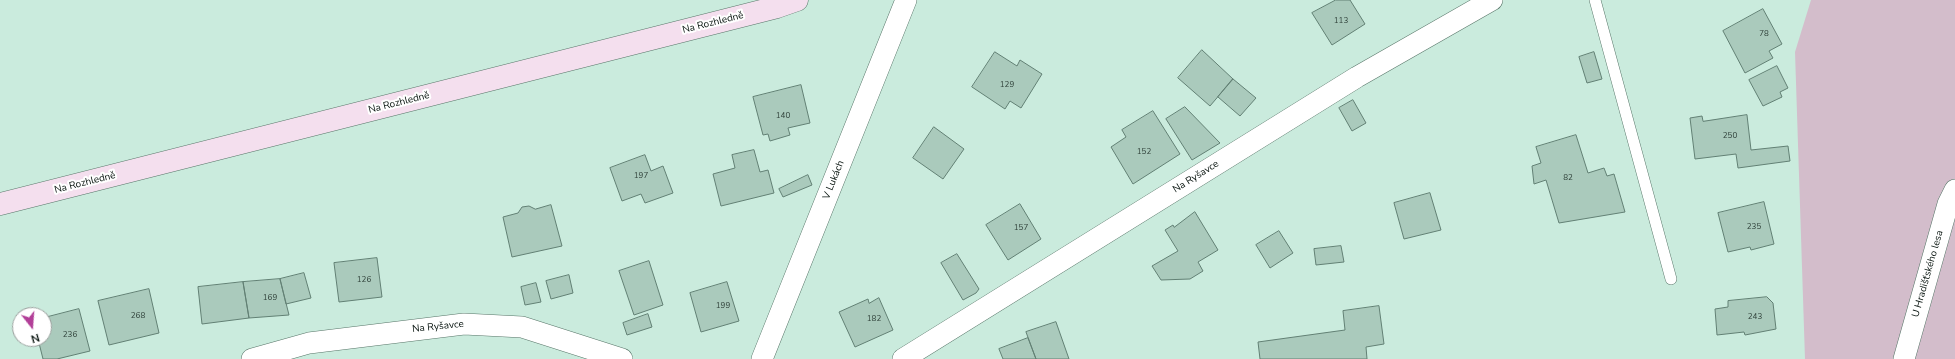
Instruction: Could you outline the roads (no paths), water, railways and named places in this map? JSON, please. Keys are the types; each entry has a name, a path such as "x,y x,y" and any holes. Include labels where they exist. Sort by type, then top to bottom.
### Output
{"street":[{"name":"Na Rozhledně","path":"0,204 747,15 797,0"},
{"name":"V Lukách","path":"762,359 906,0"},
{"name":"Na Ryšavce","path":"902,359 1350,81 1492,0"},
{"name":"U Hradišťského lesa","path":"1904,359 1948,204 1955,190"},
{"name":"Na Ryšavce","path":"252,359 309,342 464,324 522,327 622,359"}],"lane":[{"path":"1595,0 1671,279"}]}
